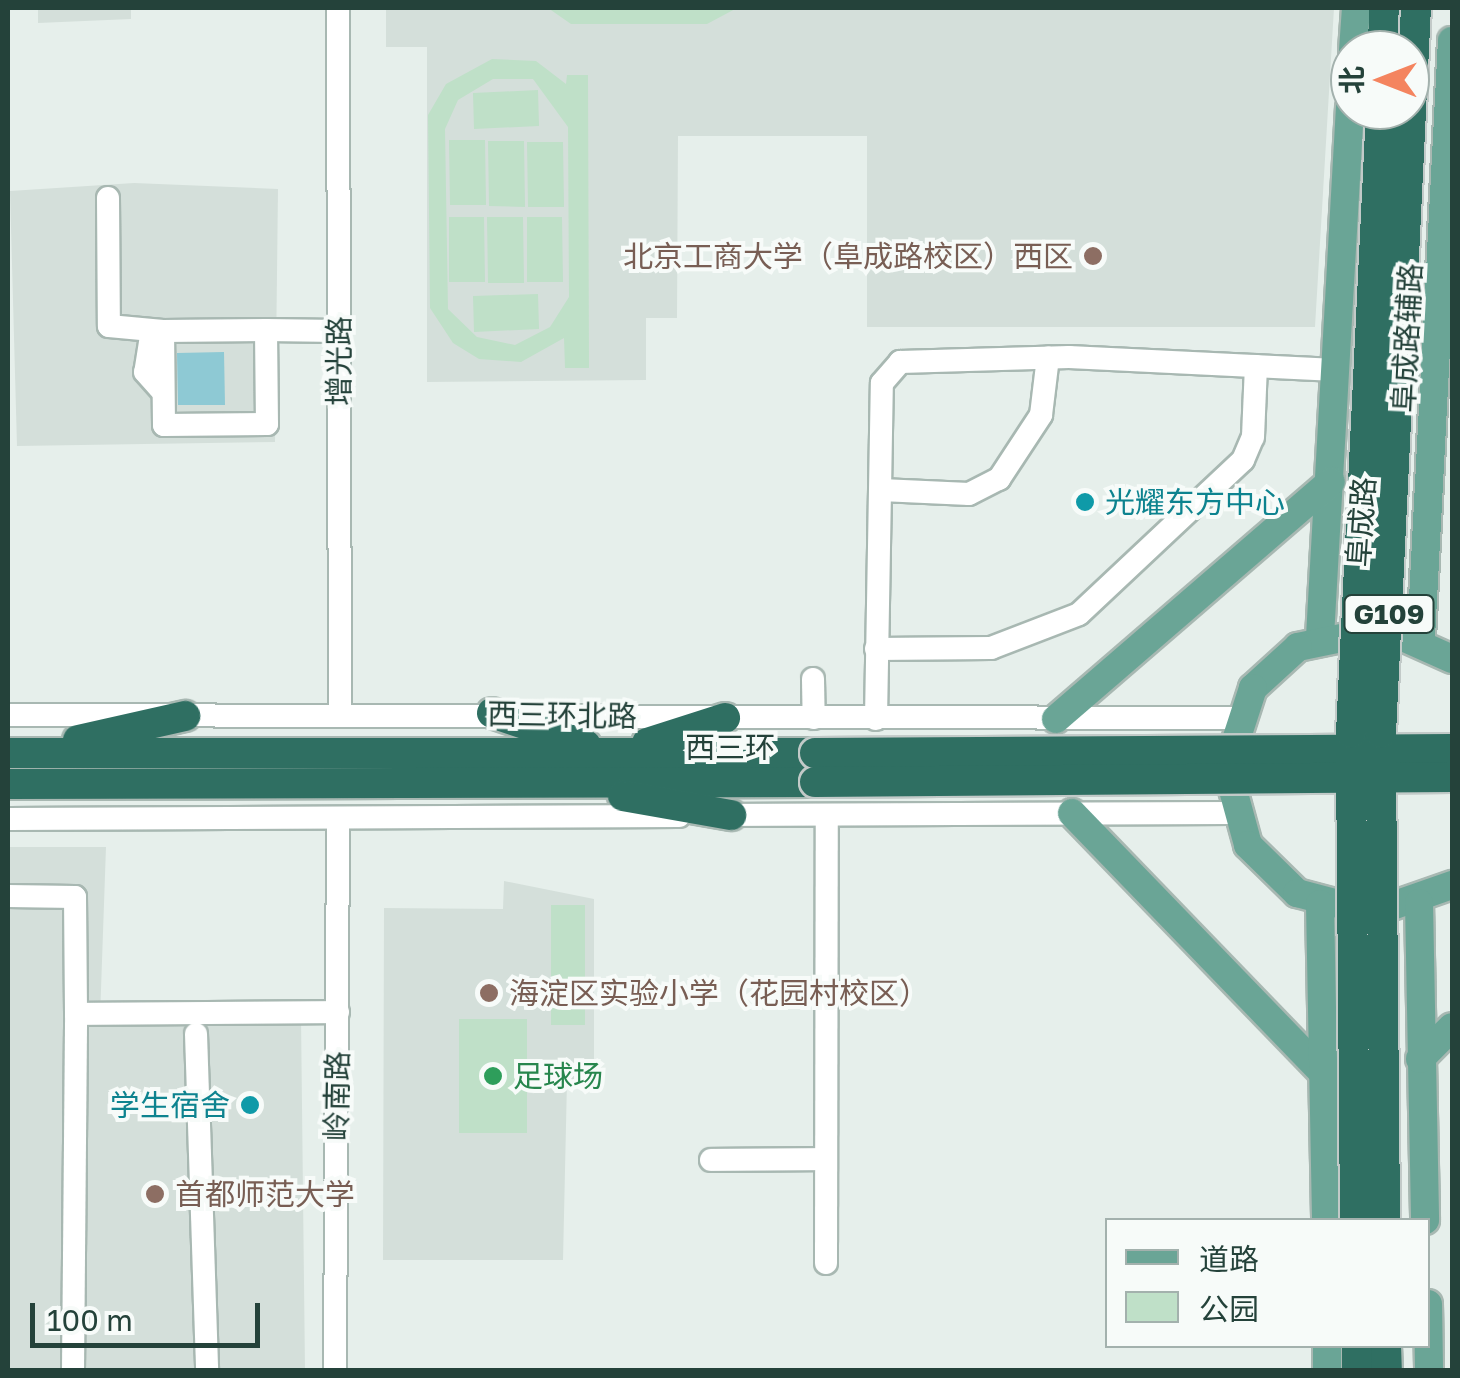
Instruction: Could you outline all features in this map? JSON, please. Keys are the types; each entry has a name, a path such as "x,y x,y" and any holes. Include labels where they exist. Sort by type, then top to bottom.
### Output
{"highway":[{"name":"阜成路","path":"1385,1218 1381,733 1416,8"},
{"name":"阜成路","path":"1351,1209 1351,753 1380,130"},
{"path":"492,713 613,752 725,718"},
{"path":"15,753 185,716"},
{"name":"西三环","path":"8,784 546,782 815,768 1452,749"},
{"name":"西三环","path":"15,753 613,752 815,768 1452,777"},
{"path":"546,782 730,815"},
{"path":"8,800 83,786"}],"main road":[{"name":"阜成路辅路","path":"1421,638 1432,485 1444,410 1442,278 1452,41"},
{"path":"1320,637 1349,130"},
{"path":"1342,270 1442,278"},
{"path":"1056,719 1330,482"},
{"path":"1432,485 1452,516"},
{"path":"1452,659 1421,638 1385,629 1320,637 1274,664 1237,718 1227,768 1234,812 1271,873 1320,904 1372,913 1420,904 1452,885"},
{"path":"1072,813 1322,1072"},
{"path":"1320,904 1326,1218"},
{"path":"1420,904 1425,1218"},
{"path":"1420,1059 1452,1027"}],"street":[{"name":"增光路","path":"338,8 340,715"},
{"path":"1401,130 1396,231 1444,236"},
{"path":"108,198 108,326 163,331 339,331"},
{"path":"163,331 164,425 267,424 266,330"},
{"path":"876,718 882,383 900,362 1048,358 1336,370"},
{"path":"882,490 969,494 999,479 1041,416 1048,358"},
{"path":"876,649 990,648 1079,614 1243,460 1256,366"},
{"path":"813,679 814,718"},
{"name":"西三环北路","path":"8,715 492,713 725,718 1237,718"},
{"path":"8,819 338,821 1234,812"},
{"path":"826,1263 827,815"},
{"name":"岭南路","path":"335,1370 338,821"},
{"path":"8,896 75,896 73,1370"},
{"path":"1321,995 1343,994 1351,1209"},
{"path":"76,1014 338,1012"},
{"path":"196,1034 207,1370"},
{"path":"711,1160 825,1159"}],"shaded area":[{"path":"38,8 131,8 131,19 38,23"},
{"name":"北京工商大学（阜成路校区）西区","path":"386,8 1334,8 1315,327 867,327 867,136 678,136 677,318 646,318 646,380 427,382 427,47 386,47"},
{"path":"134,183 278,189 275,442 17,446 10,191"},
{"name":"首都师范大学","path":"8,847 106,847 100,1018 301,1017 305,1370 8,1370"},
{"name":"海淀区实验小学（花园村校区）","path":"504,881 594,899 594,1076 567,1081 563,1260 383,1260 384,908 503,909"}],"green space":[{"path":"548,8 737,8 707,24 571,24"},
{"path":"492,59 536,61 566,84 567,75 588,75 589,368 565,368 564,338 521,362 479,359 453,343 430,308 428,115 446,84","holes":["493,79 533,79 568,127 569,297 550,327 515,345 477,337 448,309 445,129 458,100"]},
{"path":"538,90 539,126 474,129 473,93"},
{"path":"449,140 485,140 486,205 450,205"},
{"path":"488,141 524,141 525,207 489,206"},
{"path":"527,142 563,142 564,207 528,207"},
{"path":"449,217 484,217 485,282 449,282"},
{"path":"487,217 523,217 524,283 488,283"},
{"path":"527,217 562,217 563,282 527,282"},
{"path":"538,294 539,329 474,332 473,296"},
{"path":"551,905 585,905 585,1025 551,1025"},
{"name":"足球场","path":"459,1019 527,1019 527,1133 459,1133"}],"water":[{"path":"224,352 225,405 178,405 177,353"}],"place":[{"name":"北京工商大学（阜成路校区）西区","path":"1093,256"},
{"name":"光耀东方中心","path":"1085,502"},
{"name":"海淀区实验小学（花园村校区）","path":"489,993"},
{"name":"足球场","path":"493,1076"},
{"name":"学生宿舍","path":"250,1105"},
{"name":"首都师范大学","path":"155,1194"}]}
